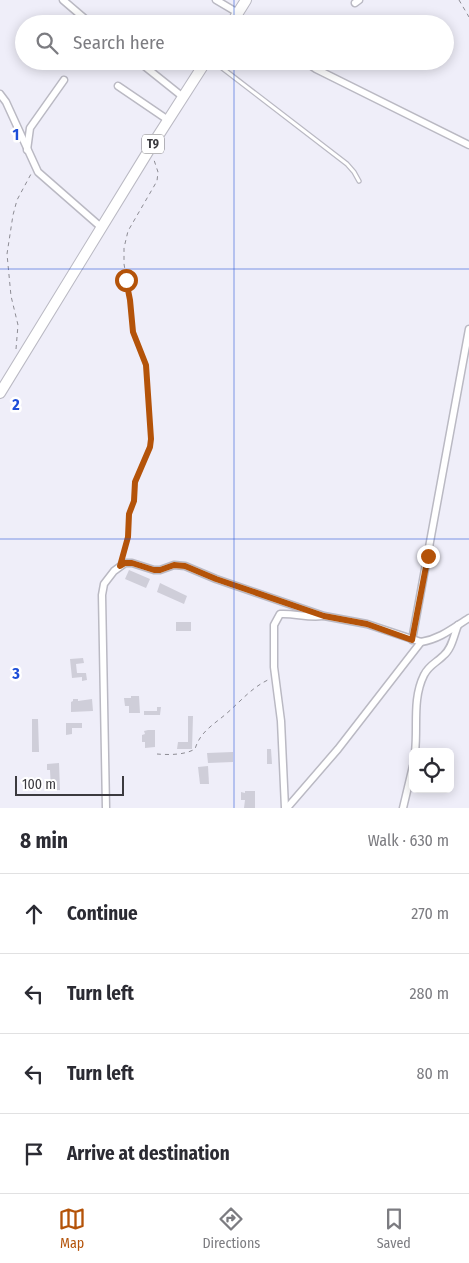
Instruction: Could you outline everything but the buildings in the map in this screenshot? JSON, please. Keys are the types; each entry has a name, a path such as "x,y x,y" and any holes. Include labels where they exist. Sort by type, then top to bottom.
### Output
{"highway":[{"path":"237,15 246,0"},
{"name":"T9","path":"0,393 200,70"}],"street":[{"path":"216,0 232,15"},
{"path":"68,2 82,15"},
{"path":"150,70 183,96"},
{"path":"318,70 469,145"},
{"path":"27,152 30,128 64,80"},
{"path":"118,86 168,120"},
{"path":"0,94 6,102 27,152 38,172 47,182 102,228"},
{"path":"412,640 469,329"},
{"path":"106,808 102,595 104,584 125,563 132,563 154,570 174,565 185,566 216,579 324,616 367,624 421,642 443,635 469,618"},
{"path":"286,808 281,721 275,676 274,625 276,618 280,614 324,616"},
{"path":"415,748 416,708 423,677 429,666 444,656 449,650 458,625"},
{"path":"286,808 338,749 421,642"},
{"path":"403,808 409,783"}],"lane":[{"path":"226,70 346,164 359,181"}],"path":[{"path":"459,0 469,17"},
{"path":"120,566 128,537 129,514 134,501 135,482 150,447 151,439 146,365 133,332 124,264 124,248 128,231 157,181 158,172 156,164 149,150"},
{"path":"16,367 18,325 11,296 7,254 17,200 34,166"},
{"path":"158,754 170,755 190,752 195,749 198,741 212,724 258,685 275,676"}],"route":[{"path":"126,280 133,332 146,365 151,439 150,447 135,482 134,501 128,521 128,537 120,566 128,562 154,570 174,565 185,566 216,579 324,616 367,624 412,640 428,556"}]}
